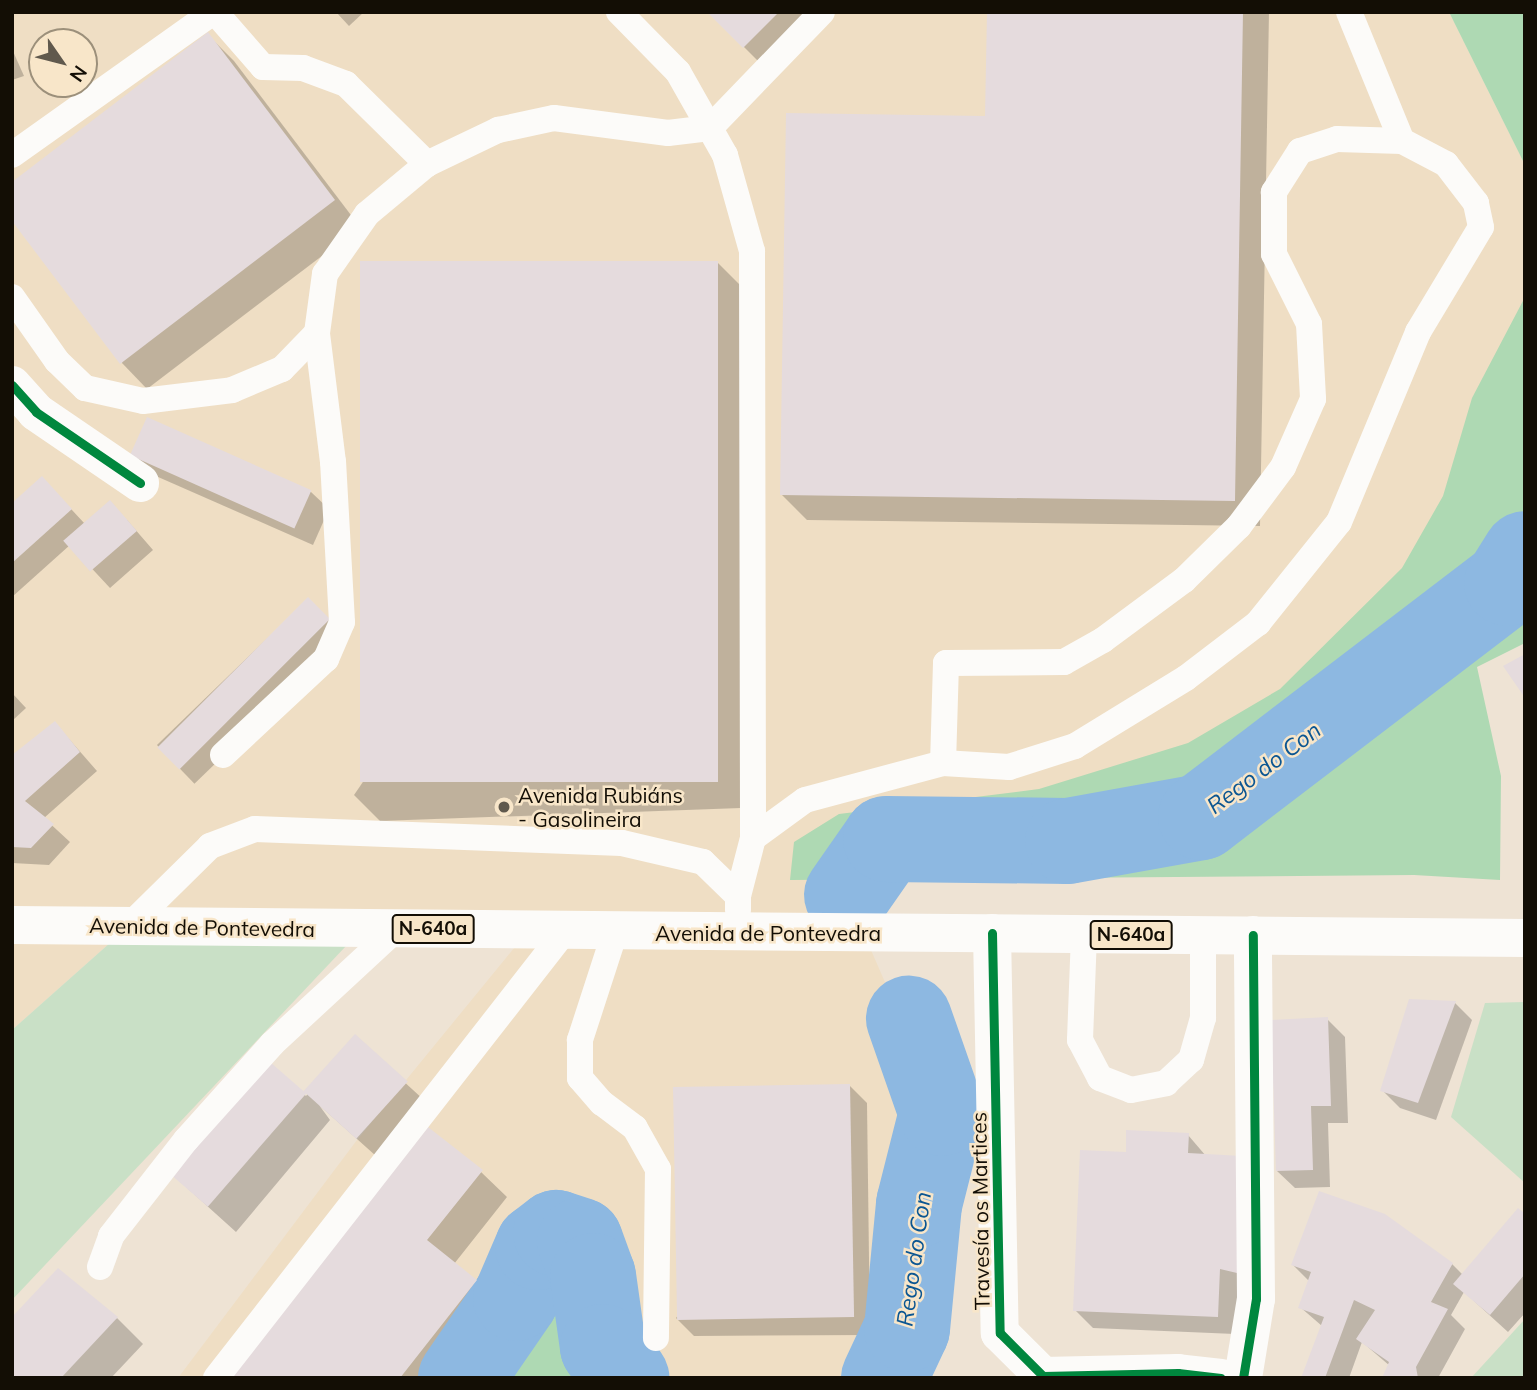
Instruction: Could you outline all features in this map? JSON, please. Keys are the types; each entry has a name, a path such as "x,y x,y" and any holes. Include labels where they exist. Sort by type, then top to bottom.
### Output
{"main road":[{"path":"12,386 36,412 140,483"},
{"name":"Avenida de Pontevedra","path":"12,925 615,932 738,914 992,933 1525,939"},
{"name":"Travesía os Martices","path":"992,933 1000,1333 1043,1376 1178,1373 1221,1378"},
{"path":"1242,1378 1256,1298 1253,935"}],"lane":[{"path":"12,155 214,12 263,67 303,68 346,84 427,164"},
{"path":"619,12 678,72 710,128 725,155 752,251 753,838 738,914"},
{"path":"223,755 326,659 342,622 333,462 317,332 325,274 367,214 427,164 498,130 554,118 668,133 710,128 822,12"},
{"path":"1349,12 1402,141"},
{"path":"753,838 805,800 943,763 1010,767 1075,746 1186,678 1258,623 1339,522 1418,332 1481,227 1476,203 1446,164 1402,141 1337,139 1300,151 1274,192 1274,254 1309,324 1313,399 1283,467 1239,526 1184,579 1103,640 1064,662 946,663 943,763"},
{"path":"12,297 57,361 85,388 143,401 232,390 282,369 317,332"},
{"path":"128,926 210,846 255,829 622,843 704,862 738,914"},
{"path":"100,1267 111,1236 186,1140 272,1044 396,929"},
{"path":"216,1378 565,931"},
{"path":"615,932 580,1040 580,1078 602,1103 635,1128 658,1169 656,1338"},
{"path":"1084,935 1080,1040 1100,1078 1131,1090 1166,1083 1191,1060 1203,1018 1203,935"}],"shaded area":[{"path":"12,12 1449,12 1525,165 1525,484 1248,785 886,839 847,895 942,1113 907,1329 884,1378 626,1378 603,1347 593,1276 580,1241 556,1233 538,1247 516,1298 461,1378 178,1378 357,1140 528,931 129,926 12,1030"}],"green space":[{"path":"1449,12 1525,12 1525,165"},
{"path":"1525,297 1525,643 1477,667 1501,776 1500,880 1414,875 790,880 794,842 839,814 1039,789 1188,743 1280,689 1402,568 1443,496 1472,398"},
{"path":"129,926 363,928 12,1300 12,1030"},
{"path":"1525,1002 1525,1183 1451,1117 1485,1003"},
{"path":"580,1241 603,1347 626,1378 461,1378 516,1298 538,1247"},
{"path":"1525,1319 1525,1378 1471,1378"}],"building":[{"path":"707,12 779,12 743,48"},
{"path":"987,12 1243,12 1235,501 780,495 786,113 985,116"},
{"path":"208,32 335,200 120,364 12,221 12,182"},
{"path":"360,261 718,261 718,782 360,782"},
{"path":"147,417 311,490 294,529 130,455"},
{"path":"42,476 72,509 12,563 12,503"},
{"path":"110,500 137,531 90,572 63,541"},
{"path":"308,597 330,619 179,770 157,748"},
{"path":"1525,654 1525,698 1503,666"},
{"path":"55,721 80,752 25,801 54,824 31,848 12,847 12,755"},
{"path":"1409,999 1456,1001 1418,1103 1380,1091"},
{"path":"1328,1017 1331,1106 1311,1106 1313,1170 1276,1171 1271,1020"},
{"path":"355,1034 408,1082 356,1139 303,1091"},
{"path":"270,1062 306,1093 208,1207 172,1175"},
{"path":"850,1084 854,1317 677,1320 673,1087"},
{"path":"428,1127 483,1170 427,1240 477,1280 400,1378 230,1378"},
{"path":"1126,1130 1189,1133 1188,1153 1242,1156 1237,1273 1220,1269 1218,1317 1073,1311 1080,1150 1126,1152"},
{"path":"1319,1191 1385,1214 1453,1263 1431,1302 1448,1309 1416,1367 1418,1378 1382,1378 1389,1362 1356,1339 1375,1310 1354,1300 1325,1378 1301,1378 1324,1317 1298,1308 1311,1272 1291,1265"},
{"path":"1518,1208 1525,1214 1525,1274 1490,1315 1453,1284"},
{"path":"58,1268 118,1317 61,1378 12,1378 12,1317"}],"waterway":[{"name":"Rego do Con","path":"847,895 886,839 1068,841 1201,817 1507,583 1525,554"},
{"name":"Rego do Con","path":"884,1378 907,1329 919,1204 942,1113 909,1019"},
{"name":"Rego do Con","path":"461,1378 516,1298 538,1247 556,1233 580,1241 593,1276 603,1347 626,1378"}],"cycle path":[{"path":"12,385 36,412 140,483"},
{"path":"992,933 1000,1333 1043,1376 1178,1373 1221,1378"},
{"path":"1243,1378 1256,1299 1253,935"}],"place":[{"name":"Avenida Rubiáns - Gasolineira","path":"504,807"}]}
